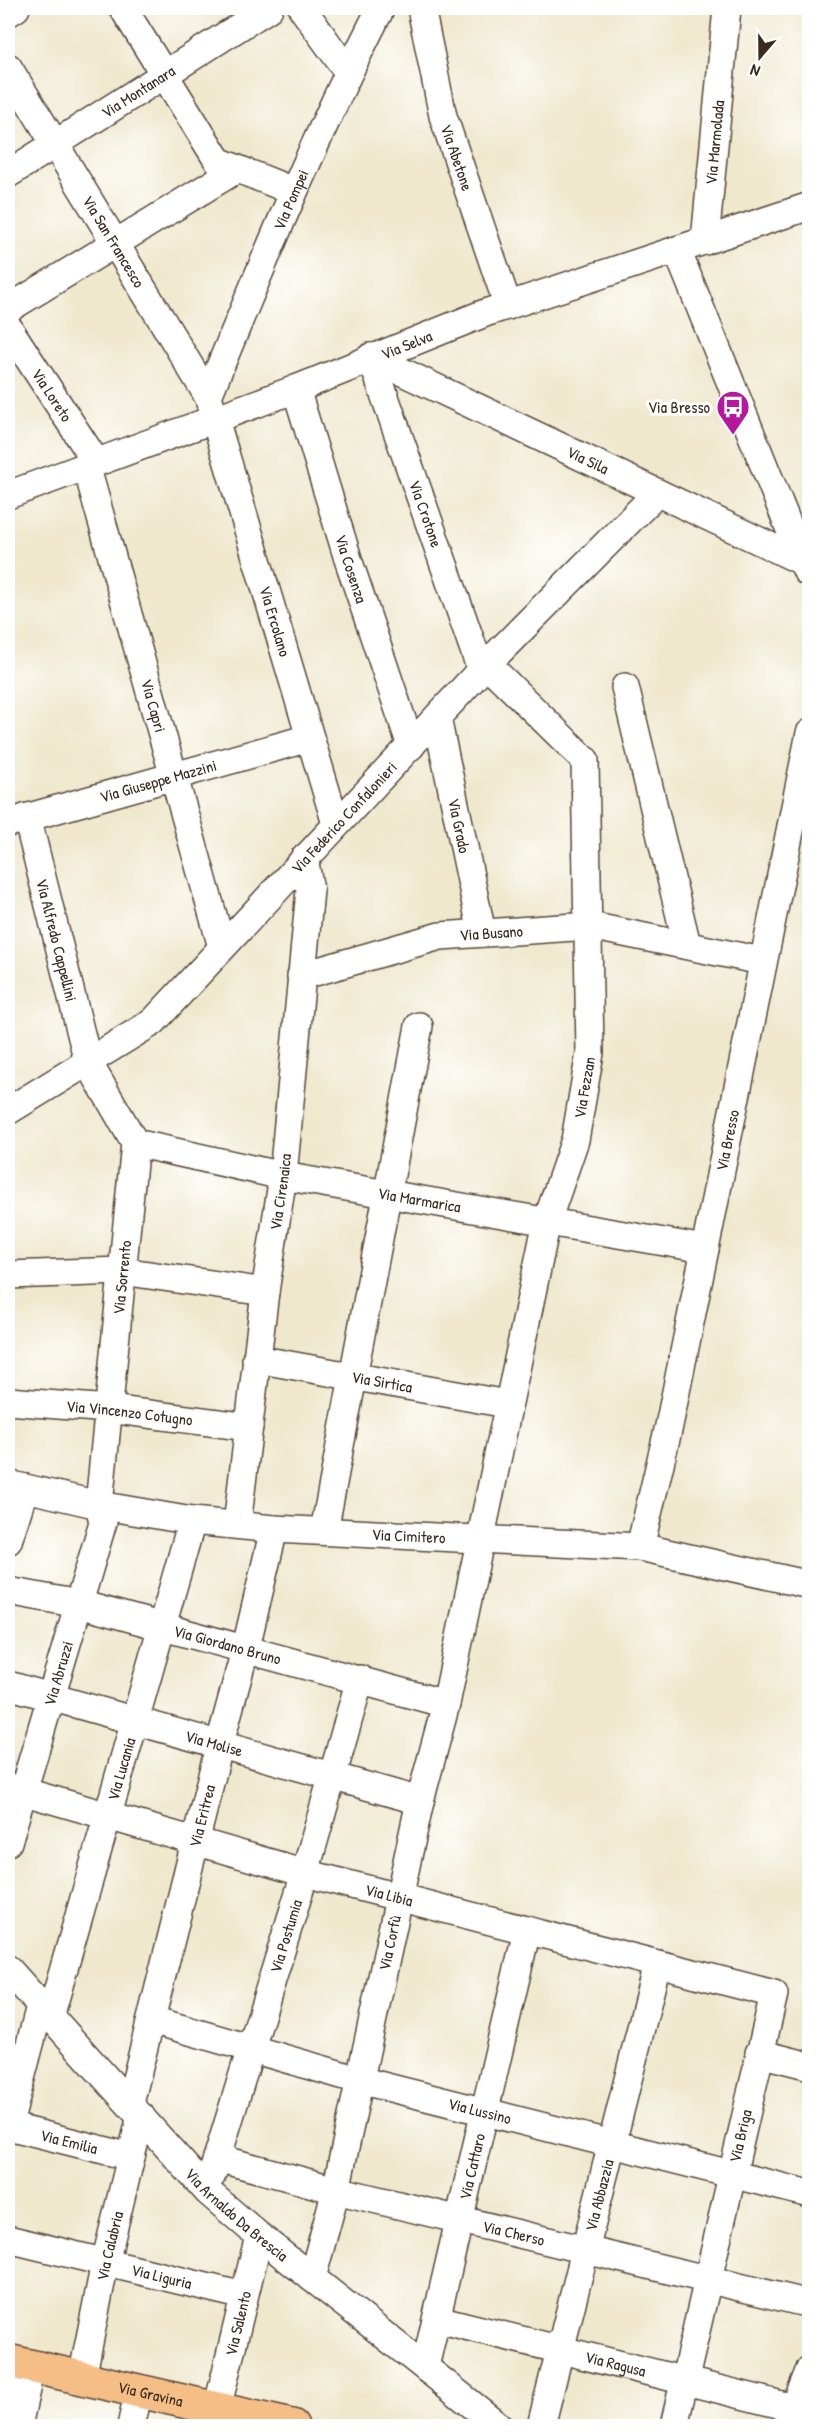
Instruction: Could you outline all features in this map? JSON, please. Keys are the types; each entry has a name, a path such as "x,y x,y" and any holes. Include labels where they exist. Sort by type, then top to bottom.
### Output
{"main road":[{"name":"Via Gravina","path":"19,2364 280,2425"}],"street":[{"path":"8,13 16,8"},
{"path":"123,8 166,73 218,161 293,191"},
{"name":"Via Montanara","path":"8,174 269,8"},
{"path":"302,8 348,72"},
{"name":"Via Pompei","path":"210,407 293,191 348,72 381,8"},
{"name":"Via Abetone","path":"421,8 443,116 508,306"},
{"name":"Via Marmolada","path":"705,241 727,8"},
{"name":"Via San Francesco","path":"8,67 116,242 210,407"},
{"path":"8,309 237,169"},
{"name":"Via Selva","path":"8,495 91,464 210,407 296,389 371,357 508,306 810,206"},
{"path":"676,250 808,569"},
{"name":"Via Loreto","path":"8,327 91,464"},
{"name":"Via Sila","path":"371,357 657,493 808,569"},
{"name":"Via Crotone","path":"371,357 484,667"},
{"name":"Via Cosenza","path":"296,389 348,559 411,746"},
{"name":"Via Ercolano","path":"210,407 336,824"},
{"name":"Via Capri","path":"91,464 222,948"},
{"name":"Via Federico Confalonieri","path":"8,1111 153,1022 484,667 657,493"},
{"name":"Via Fezzan","path":"482,1540 507,1404 547,1221 575,1140 590,1053 590,926 585,760 484,667"},
{"path":"625,687 687,945"},
{"name":"Via Grado","path":"437,718 482,933"},
{"name":"Via Bresso","path":"640,1547 669,1426 810,733"},
{"name":"Via Giuseppe Mazzini","path":"17,820 309,738"},
{"name":"Via Alfredo Cappellini","path":"17,820 88,1062"},
{"name":"Via Cirenaica","path":"237,1525 256,1359 283,1176 310,890 304,858"},
{"name":"Via Busano","path":"301,976 440,936 590,926 762,961"},
{"path":"324,1531 419,1026"},
{"path":"88,1062 135,1143"},
{"name":"Via Marmarica","path":"135,1143 283,1176 705,1249"},
{"name":"Via Sorrento","path":"99,1505 135,1143"},
{"path":"8,1275 122,1271 265,1292"},
{"name":"Via Sirtica","path":"256,1359 507,1404"},
{"name":"Via Vincenzo Cotugno","path":"8,1401 109,1409 249,1427"},
{"path":"8,1541 16,1486"},
{"name":"Via Cimitero","path":"16,1486 99,1505 192,1521 274,1529 640,1547 810,1586"},
{"name":"Via Abruzzi","path":"8,1842 16,1789 52,1696 103,1522 99,1505"},
{"name":"Via Lucania","path":"8,2127 109,1816 160,1626 192,1521"},
{"name":"Via Eritrea","path":"136,2109 152,2020 274,1529"},
{"name":"Via Corfù","path":"312,2278 336,2190 420,1801 446,1704 482,1540"},
{"name":"Via Giordano Bruno","path":"8,1591 80,1604 246,1647 446,1704"},
{"name":"Via Postumia","path":"208,2192 305,1873 360,1679"},
{"name":"Via Molise","path":"8,1685 420,1801"},
{"name":"Via Libia","path":"16,1789 195,1843 305,1873 774,1994"},
{"name":"Via Cattaro","path":"425,2367 487,2113 527,1930"},
{"name":"Via Abbazzia","path":"541,2427 657,1964"},
{"name":"Via Arnaldo Da Brescia","path":"8,1969 136,2109 208,2192 259,2236 499,2427"},
{"name":"Via Briga","path":"674,2427 774,1994"},
{"name":"Via Lussino","path":"152,2020 358,2080 810,2194"},
{"path":"759,2053 810,2066"},
{"name":"Via Calabria","path":"81,2378 105,2263 131,2157 136,2109"},
{"name":"Via Emilia","path":"8,2127 131,2157"},
{"name":"Via Cherso","path":"217,2158 336,2190 810,2304"},
{"name":"Via Salento","path":"217,2409 259,2236"},
{"name":"Via Liguria","path":"8,2239 244,2296"},
{"name":"Via Ragusa","path":"437,2319 684,2380 790,2417"},
{"path":"18,2427 19,2364"},
{"path":"790,2417 810,2369"},
{"path":"131,2427 140,2391"}],"place":[{"name":"Via Bresso","path":"733,436"}]}
